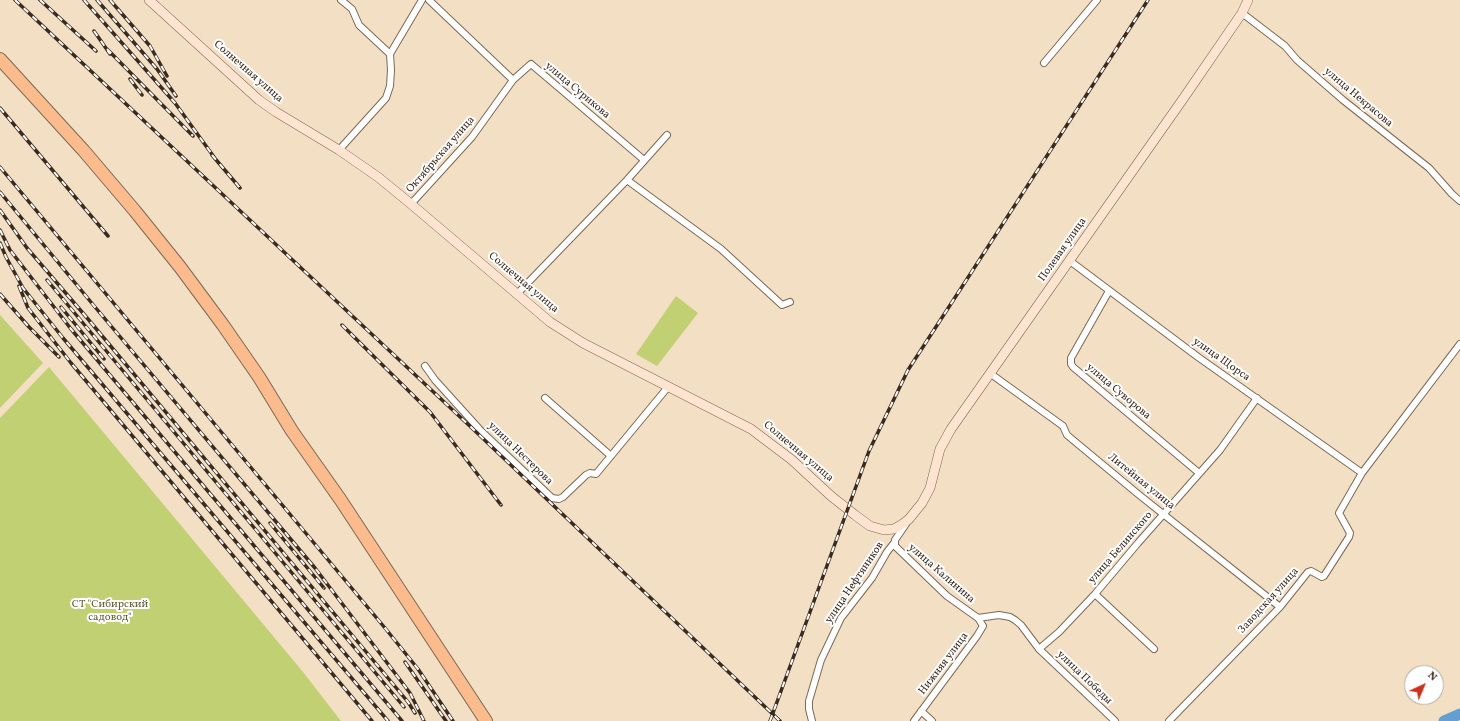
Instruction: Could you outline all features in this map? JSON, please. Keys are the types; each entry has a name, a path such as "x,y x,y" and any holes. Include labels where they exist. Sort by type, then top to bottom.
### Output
{"highway":[{"path":"0,59 50,113 125,199 180,267 259,377 292,431 340,498 486,721"}],"street":[{"name":"Солнечная улица","path":"149,0 259,100 339,150 378,177 412,204 550,322 583,343 751,429 788,456 831,496 870,526 889,530 899,526 909,519"},
{"path":"341,0 352,9 359,25 390,54"},
{"path":"339,150 386,98 390,86 390,54 422,0"},
{"path":"429,0 513,80"},
{"path":"1044,63 1097,0"},
{"name":"Полевая улица","path":"909,519 922,503 930,488 937,459 944,439 1179,106 1242,13 1248,0"},
{"name":"улица Некрасова","path":"1242,13 1285,46 1297,60 1343,100 1429,168 1460,201"},
{"name":"улица Сурикова","path":"513,80 531,64 644,160"},
{"name":"Октябрьская улица","path":"412,204 472,137 513,80"},
{"path":"517,294 627,180 667,135"},
{"path":"627,180 721,249 782,305 790,302"},
{"name":"улица Щорса","path":"1070,261 1109,291 1362,473"},
{"name":"улица Суворова","path":"1109,291 1072,358 1071,364 1199,473"},
{"name":"Заводская улица","path":"1169,721 1280,606 1308,572 1311,571 1322,577 1324,576 1349,537 1350,533 1339,513 1362,473 1460,344"},
{"name":"улица Нестерова","path":"425,366 435,380 482,432 552,498 563,497 586,475 590,473 596,474 668,387"},
{"name":"Литейная улица","path":"991,374 1063,426 1067,435 1138,494 1280,606"},
{"path":"545,398 611,456"},
{"name":"улица Белинского","path":"1039,649 1059,632 1095,594 1220,450 1257,398"},
{"name":"улица Калинина","path":"909,519 894,543 897,548 947,596 978,618 1000,615 1010,618 1021,625 1039,649"},
{"name":"улица Нефтяников","path":"812,721 809,701 821,660 841,618 872,578 894,543"},
{"path":"1095,594 1154,649"},
{"name":"Нижняя улица","path":"914,721 977,636 983,626 978,618"},
{"name":"улица Победы","path":"1039,649 1115,721"},
{"path":"922,711 932,721"}],"green space":[{"path":"676,296 698,313 657,366 636,354"},
{"path":"0,315 43,363 0,408"},
{"name":"СТ \"Сибирский садовод\"","path":"49,367 303,672 341,721 0,721 0,418"}],"waterway":[{"path":"1444,721 1460,714"}],"railway":[{"path":"15,0 473,429 780,721"},
{"path":"40,0 96,51"},
{"path":"84,0 175,103 214,157"},
{"path":"97,0 157,69 176,96"},
{"path":"110,0 150,46 167,76"},
{"path":"770,721 869,451 908,370 1148,0"},
{"path":"94,31 110,54"},
{"path":"107,49 193,136"},
{"path":"130,79 142,95"},
{"path":"0,108 108,236"},
{"path":"212,155 240,188"},
{"path":"0,167 385,628 418,669 453,721"},
{"path":"0,192 315,568 410,693 424,721"},
{"path":"0,210 27,248 408,702 415,713"},
{"path":"0,230 10,250 71,329 402,721"},
{"path":"0,243 23,288 63,338 388,721"},
{"path":"47,280 404,707"},
{"path":"19,286 28,308 71,363 372,721"},
{"path":"0,294 29,327 59,357"},
{"path":"61,307 104,359"},
{"path":"342,325 430,412 501,505"},
{"path":"270,523 324,588"},
{"path":"405,662 446,721"}]}
